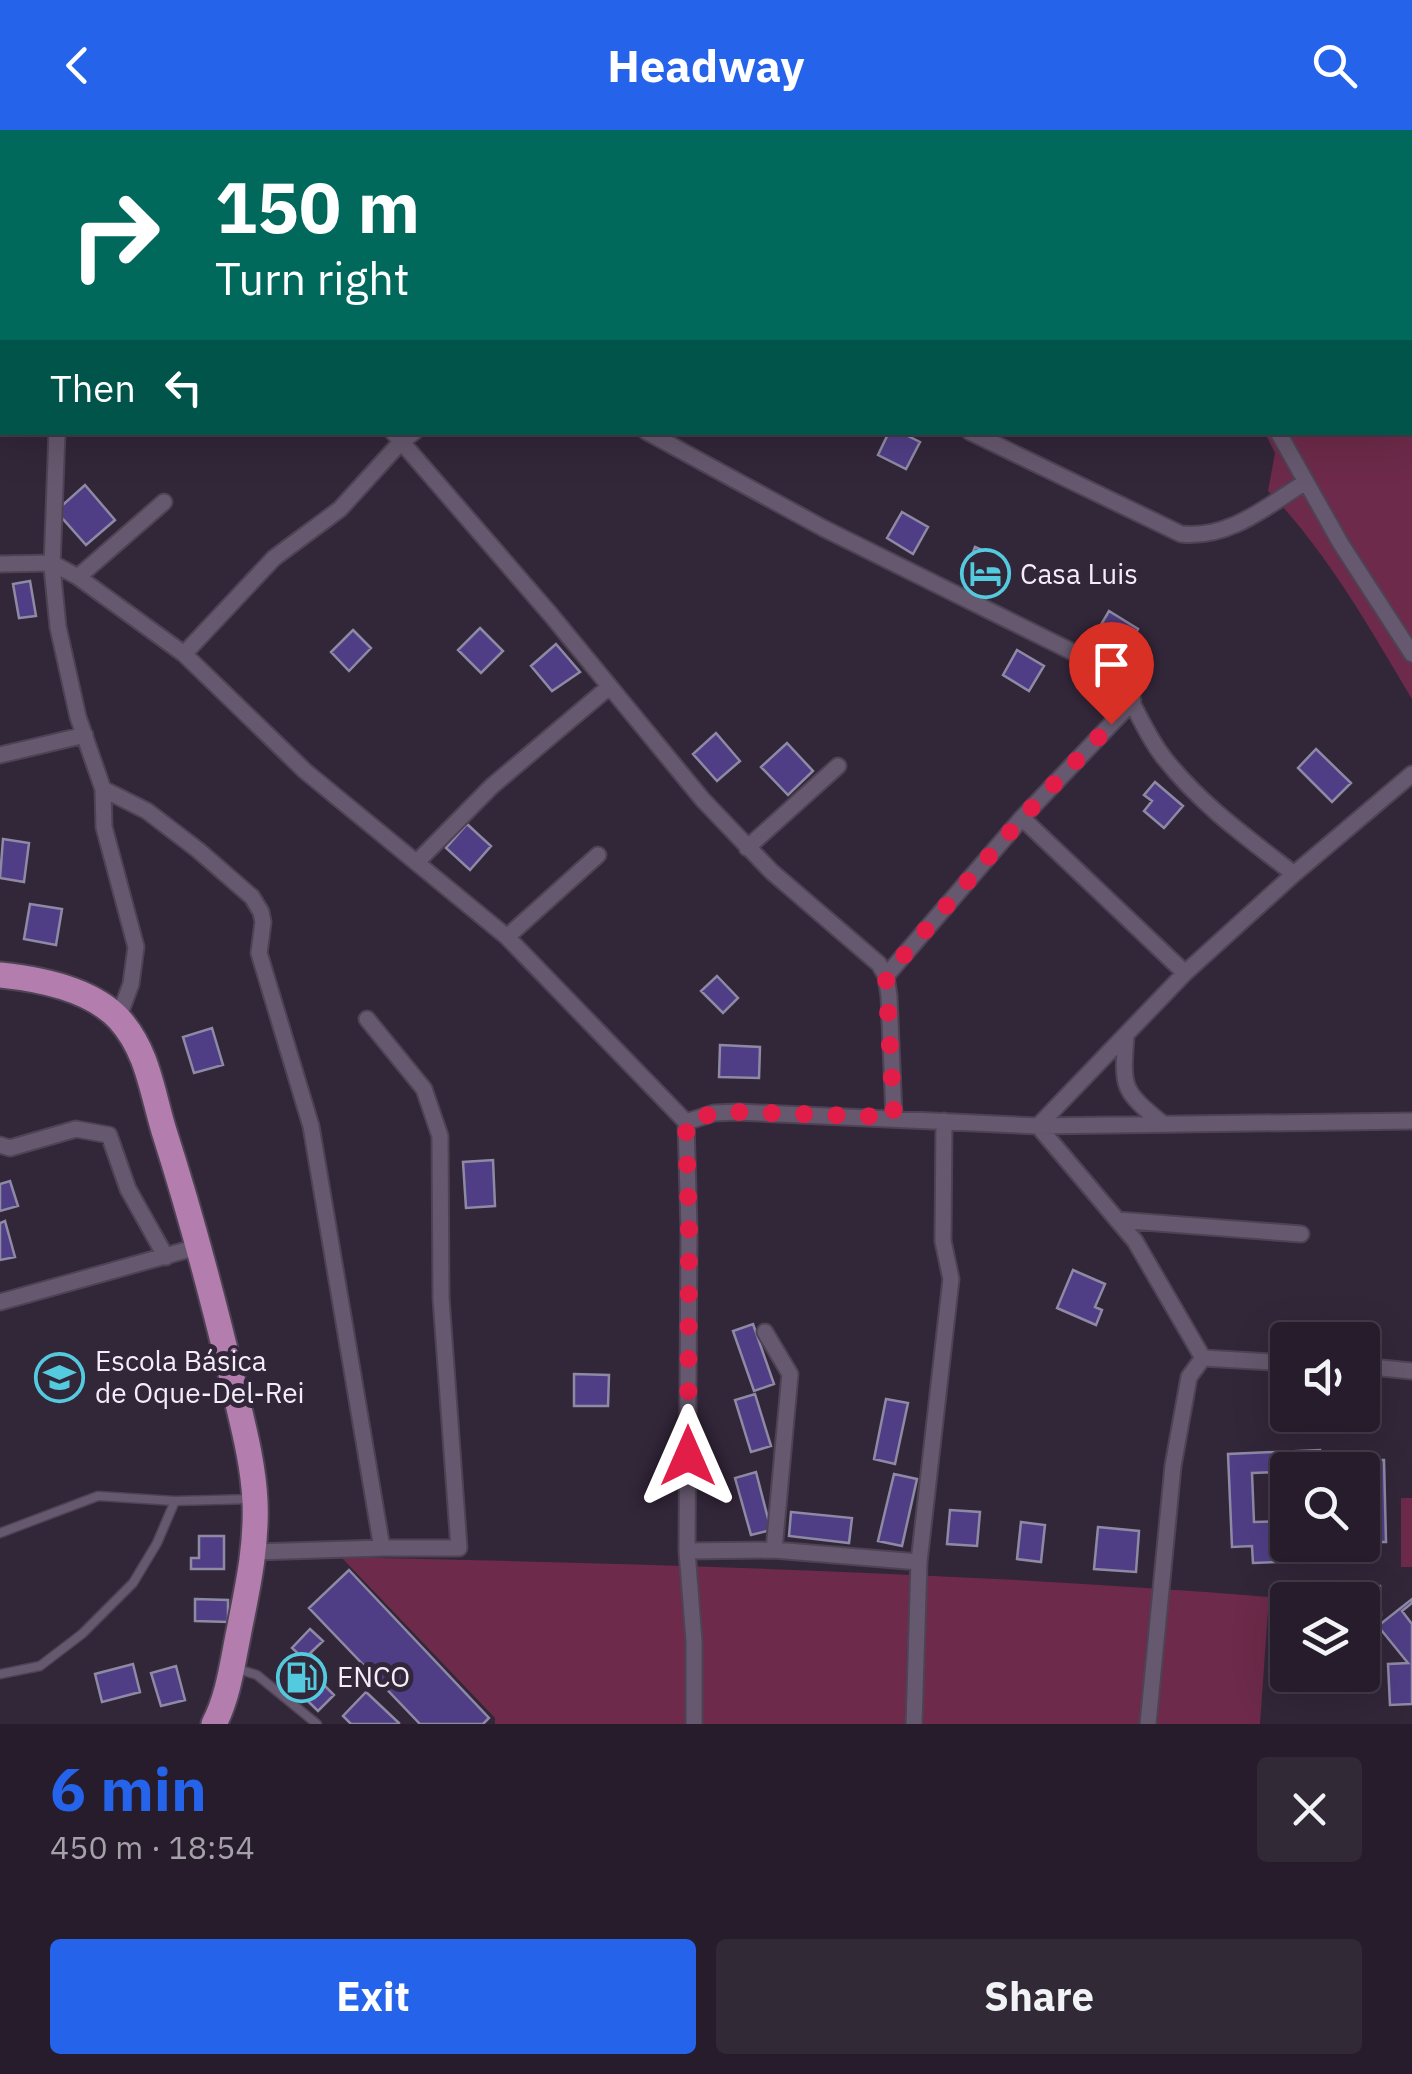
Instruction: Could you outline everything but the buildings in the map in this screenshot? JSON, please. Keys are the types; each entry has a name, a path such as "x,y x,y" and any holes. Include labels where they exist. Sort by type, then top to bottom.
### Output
{"main road":[{"path":"0,975 38,978 80,993 118,1018 149,1068 201,1246 250,1457 255,1499 256,1552 219,1719"}],"street":[{"path":"57,435 52,563 58,627 85,735 104,789 104,828 136,947 131,984 118,1018"},
{"path":"652,435 823,528 1106,668 1133,701 1146,731 1167,762 1217,814 1294,874"},
{"path":"976,435 1182,534 1222,532 1304,483"},
{"path":"1280,435 1304,483 1412,654"},
{"path":"184,654 274,558 340,509 397,438 747,848 879,964 886,976 894,1117"},
{"path":"78,577 164,502"},
{"path":"0,564 52,563 78,577 184,654 269,739 507,937 686,1122 687,1551 694,1641 694,1724"},
{"path":"417,862 492,786 609,688"},
{"path":"886,976 1022,818 1133,701"},
{"path":"0,755 85,735"},
{"path":"747,848 838,766"},
{"path":"1038,1126 1186,973 1412,774"},
{"path":"104,789 147,811 252,897 261,912 258,952 311,1126 382,1548"},
{"path":"1022,818 1186,973"},
{"path":"507,937 598,855"},
{"path":"256,1552 458,1548 441,1298 440,1136 424,1088 367,1019"},
{"path":"1126,1036 1123,1082 1136,1102 1163,1124"},
{"path":"686,1122 714,1113 738,1112 1038,1126 1412,1121"},
{"path":"914,1724 919,1562 951,1279 942,1241 944,1121"},
{"path":"1038,1126 1135,1241 1203,1358"},
{"path":"0,1146 10,1148 76,1129 109,1135 128,1188 166,1257"},
{"path":"1118,1220 1301,1234"},
{"path":"0,1302 201,1246"},
{"path":"766,1332 790,1374 774,1550"},
{"path":"1203,1358 1270,1362"},
{"path":"1148,1724 1173,1466 1189,1377 1203,1358"},
{"path":"1380,1368 1412,1371"},
{"path":"687,1551 774,1550 919,1562"}],"lane":[{"path":"0,1533 98,1496 175,1501 255,1499"},
{"path":"0,1674 40,1666 82,1634 133,1583 157,1543 175,1501"},
{"path":"232,1667 257,1675 317,1724"}],"shaded area":[{"path":"1266,435 1412,435 1412,699 1328,565 1268,491 1275,453"},
{"path":"1401,1498 1412,1498 1412,1567 1401,1567"},
{"path":"341,1557 921,1575 1269,1597 1260,1724 495,1724 495,1718"}],"place":[{"name":"Casa Luis","path":"985,574"},
{"name":"Escola Básica de Oque-Del-Rei","path":"60,1377"},
{"name":"ENCO","path":"302,1677"}],"route":[{"path":"688,1456 686,1122 714,1113 738,1112 894,1117 886,976 1022,818 1111,724"}]}
